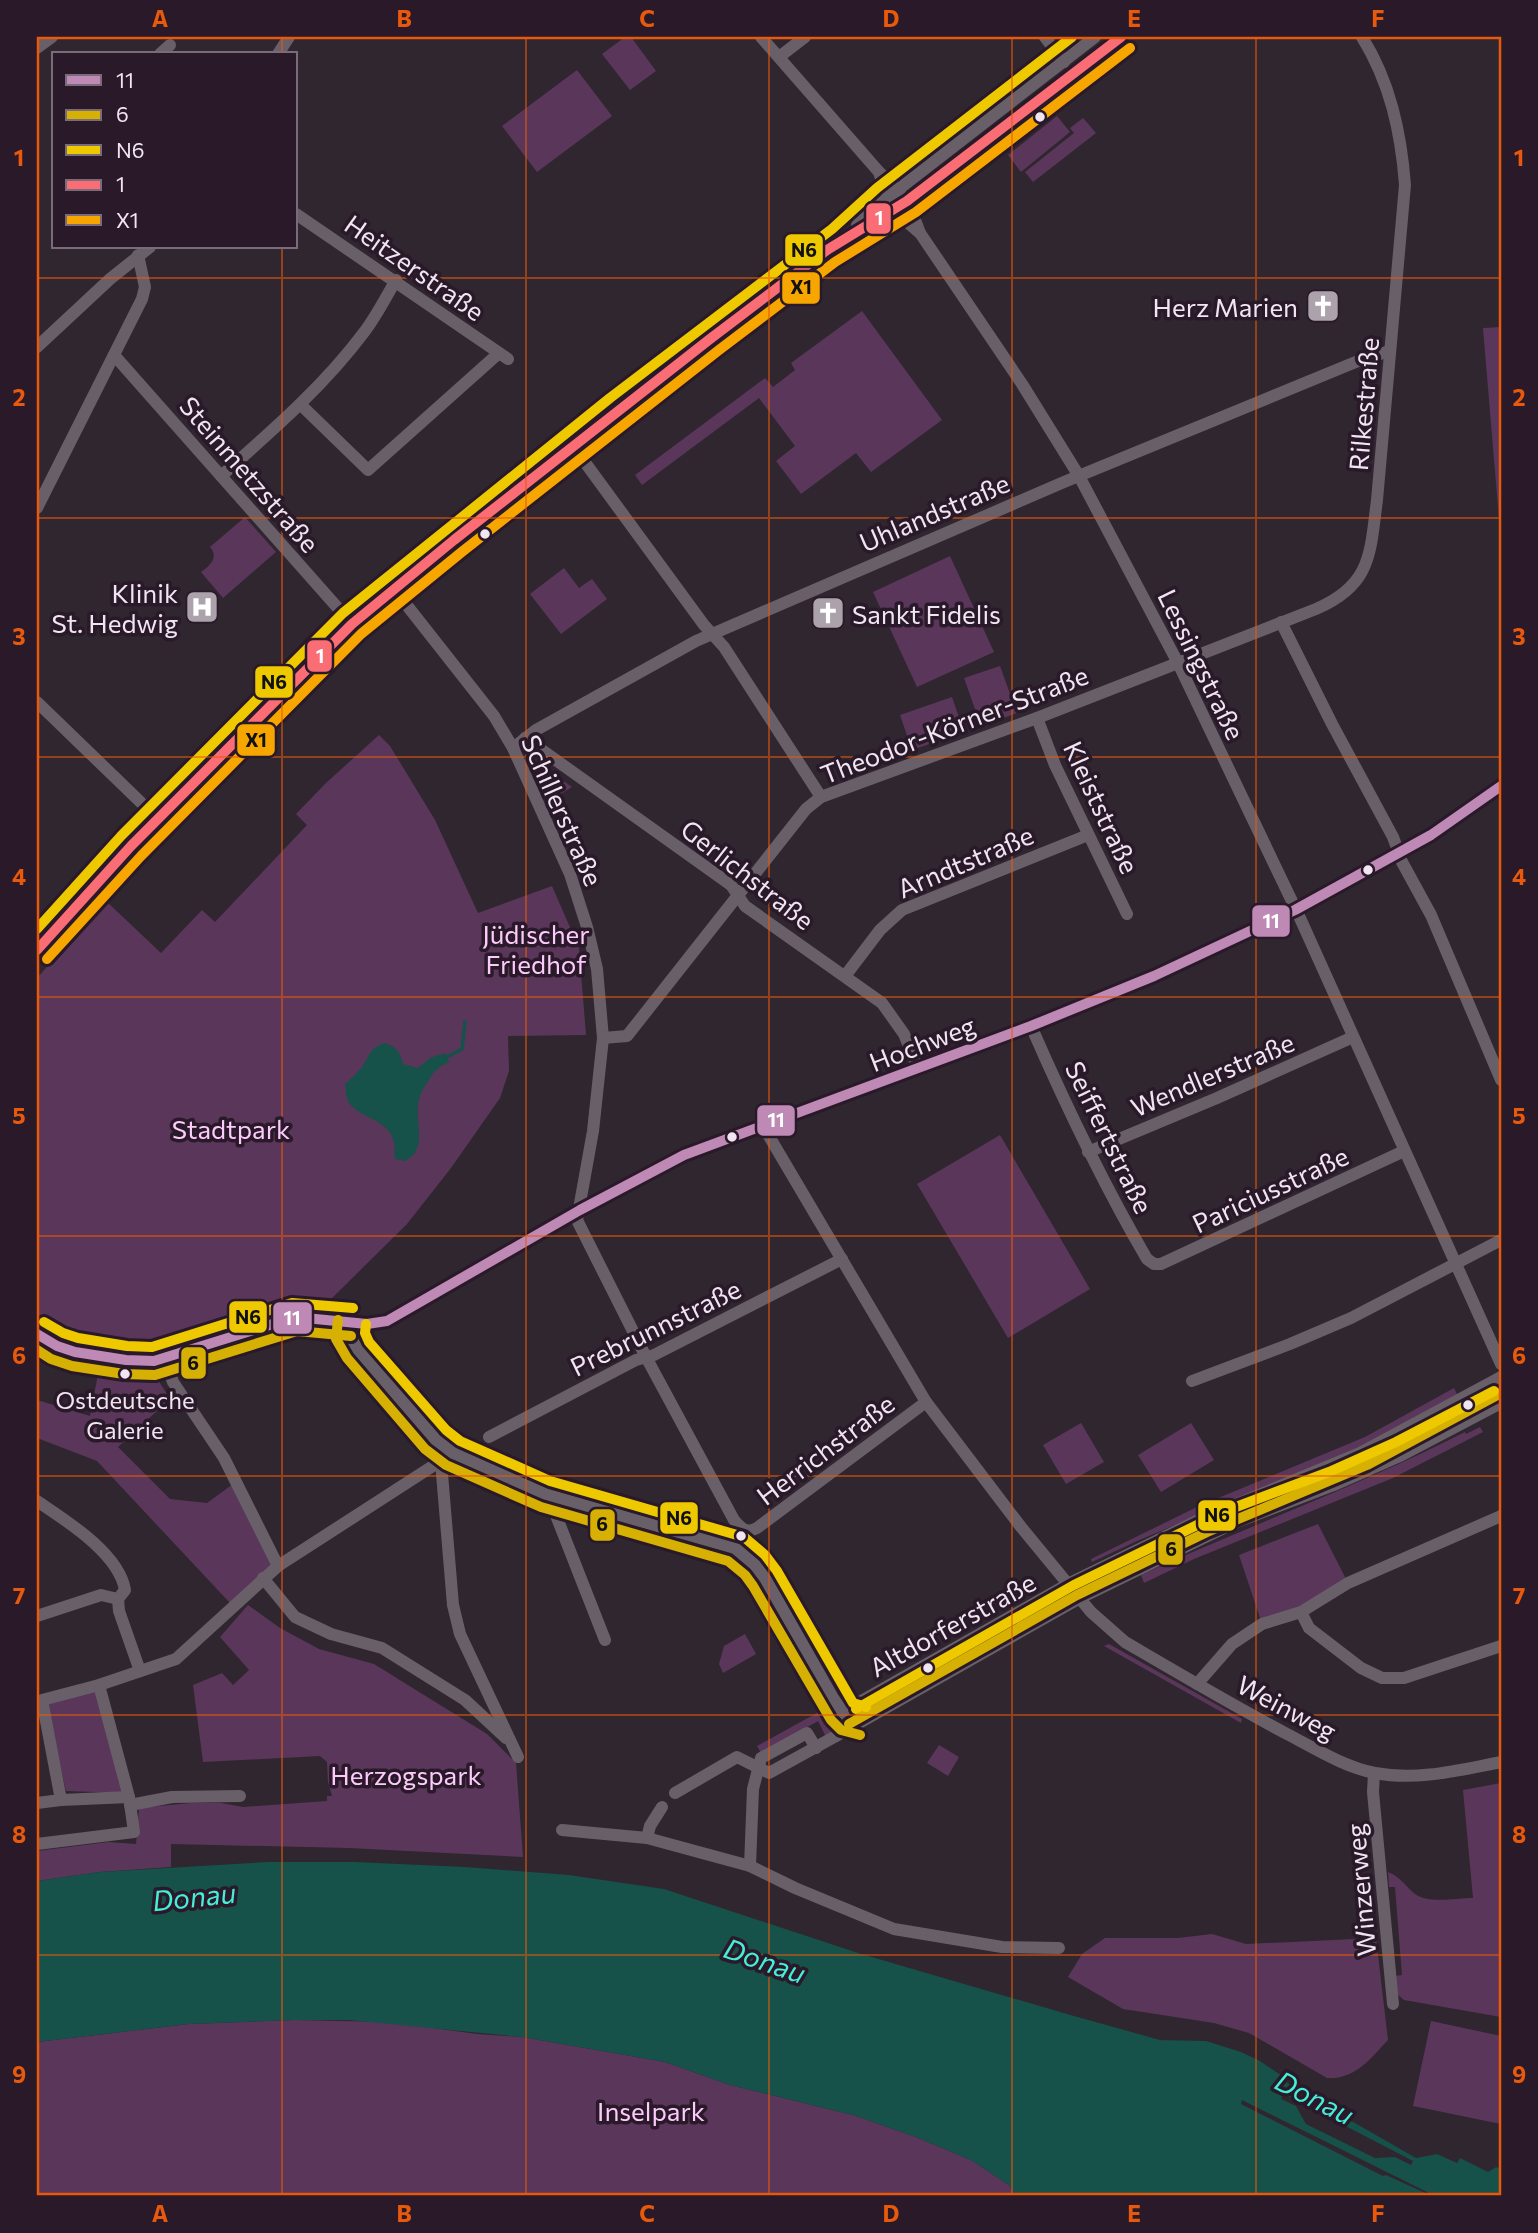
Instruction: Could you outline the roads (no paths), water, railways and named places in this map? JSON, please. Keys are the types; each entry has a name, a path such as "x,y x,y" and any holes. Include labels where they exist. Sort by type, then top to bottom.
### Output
{"street":[{"path":"37,48 52,37"},
{"path":"279,52 289,37"},
{"name":"Lessingstraße","path":"761,37 879,172 899,189 920,233 1022,384 1079,476 1178,663 1295,910 1501,1364"},
{"path":"779,57 805,37"},
{"path":"1045,37 1064,62"},
{"path":"37,950 158,819 352,624 700,346 890,204 899,189 1095,37"},
{"path":"890,204 907,201 1121,37"},
{"name":"Rilkestraße","path":"1178,663 1341,597 1359,577 1371,551 1404,215 1403,161 1392,101 1362,37"},
{"name":"Lessingstraße","path":"879,172 890,204 920,233"},
{"name":"Heitzerstraße","path":"298,215 503,356 368,470 301,405"},
{"path":"37,347 134,251 145,287 142,299 37,508"},
{"path":"221,476 301,405 367,328 396,281"},
{"name":"Uhlandstraße","path":"513,748 536,730 696,641 853,571 1079,476 1363,359 1390,351"},
{"name":"Steinmetzstraße","path":"114,355 352,624"},
{"path":"572,446 724,647 821,797"},
{"name":"Schillerstraße","path":"394,589 494,716 513,748 550,827 578,896 597,968 603,1038 593,1131 580,1210"},
{"path":"1281,622 1431,915 1501,1080"},
{"name":"Theodor-Körner-Straße","path":"603,1038 627,1036 806,809 821,797 1178,663"},
{"path":"37,702 158,819"},
{"name":"Kleiststraße","path":"1037,718 1055,765 1127,914"},
{"name":"Gerlichstraße","path":"525,738 731,884 745,906 882,1003 894,1018 918,1069"},
{"name":"Hochweg","path":"37,1334 57,1346 90,1355 136,1361 164,1359 295,1317 367,1324 387,1321 580,1210 684,1155 1031,1026 1154,976 1295,910 1400,854 1501,786"},
{"name":"Arndtstraße","path":"845,976 880,930 902,910 1088,835"},
{"name":"Seiffertstraße","path":"1031,1026 1088,1152 1147,1259 1154,1264"},
{"name":"Wendlerstraße","path":"1088,1152 1353,1037"},
{"name":"Weinweg","path":"763,1126 926,1402 1021,1527 1070,1583 1096,1618 1125,1642 1197,1684 1316,1749 1374,1773 1409,1776 1443,1774 1501,1762"},
{"name":"Pariciusstraße","path":"1154,1264 1161,1264 1404,1151"},
{"path":"580,1210 578,1220 646,1357"},
{"path":"1192,1381 1351,1318 1501,1240"},
{"name":"Prebrunnstraße","path":"489,1437 624,1366 842,1259"},
{"path":"352,1322 350,1336 358,1350 436,1440 453,1453 548,1495 735,1548 744,1554 765,1578 842,1712 847,1717 863,1721"},
{"name":"Herrichstraße","path":"646,1357 734,1520 744,1530 749,1531 757,1528 926,1402"},
{"path":"164,1359 173,1382 224,1458 278,1566"},
{"name":"Altdorferstraße","path":"842,1712 1070,1583 1201,1519 1360,1453 1501,1377"},
{"name":"Altdorferstraße","path":"675,1793 737,1757 769,1773 1080,1598 1234,1523 1334,1485 1402,1455 1501,1403"},
{"path":"61,1800 39,1701 99,1685 183,1654 278,1566 453,1453"},
{"path":"441,1462 457,1625 518,1758"},
{"path":"548,1495 605,1640"},
{"path":"37,1501 74,1526 111,1561 124,1583 125,1590 118,1599 118,1611 140,1671"},
{"path":"1197,1684 1214,1663 1240,1639 1262,1624 1301,1612 1348,1583 1501,1516"},
{"path":"263,1578 295,1617 331,1634 382,1648 464,1700 512,1744"},
{"path":"37,1616 101,1595 118,1599"},
{"path":"1301,1612 1309,1628 1361,1668 1382,1678 1404,1678 1501,1646"},
{"path":"37,1844 134,1832 130,1801 99,1685"},
{"path":"836,1736 842,1712"},
{"path":"750,1866 753,1789 759,1767"},
{"name":"Winzerweg","path":"1374,1773 1373,1792 1393,2004"},
{"path":"37,1803 61,1800 130,1801 240,1796"},
{"path":"647,1838 650,1826 662,1807"},
{"path":"562,1830 647,1838 750,1866 795,1888 894,1929 1002,1947 1059,1948"}],"water":[{"path":"385,1043 397,1050 403,1064 418,1068 430,1058 445,1053 449,1062 435,1071 422,1092 418,1108 419,1142 413,1156 405,1161 395,1159 394,1142 386,1128 359,1112 346,1095 345,1084 362,1067 373,1049"},
{"name":"Donau","path":"268,1862 355,1862 569,1875 664,1889 858,1953 1074,2016 1160,2040 1206,2041 1241,2052 1288,2080 1287,2083 1298,2089 1296,2094 1355,2123 1416,2158 1437,2154 1457,2163 1460,2158 1488,2172 1496,2167 1501,2169 1501,2196 1435,2196 1242,2100 1241,2104 1383,2176 1432,2196 1016,2196 1009,2185 971,2160 853,2115 730,2085 665,2062 522,2037 348,2020 294,2020 189,2024 37,2042 37,1881 100,1872","holes":["1283,2094 1413,2161 1411,2165 1395,2157 1375,2158 1306,2124 1296,2106 1281,2099"]}],"waterway":[{"path":"447,1057 462,1049 465,1022"}],"place":[{"name":"Herz Marien","path":"1323,306"},
{"name":"Klinik St. Hedwig","path":"202,607"},
{"name":"Sankt Fidelis","path":"828,613"},
{"name":"Ostdeutsche Galerie","path":"125,1374"}],"park label":[{"name":"Jüdischer Friedhof","path":"536,948"},
{"name":"Stadtpark","path":"231,1128"},
{"name":"Herzogspark","path":"406,1774"},
{"name":"Inselpark","path":"651,2110"}]}
